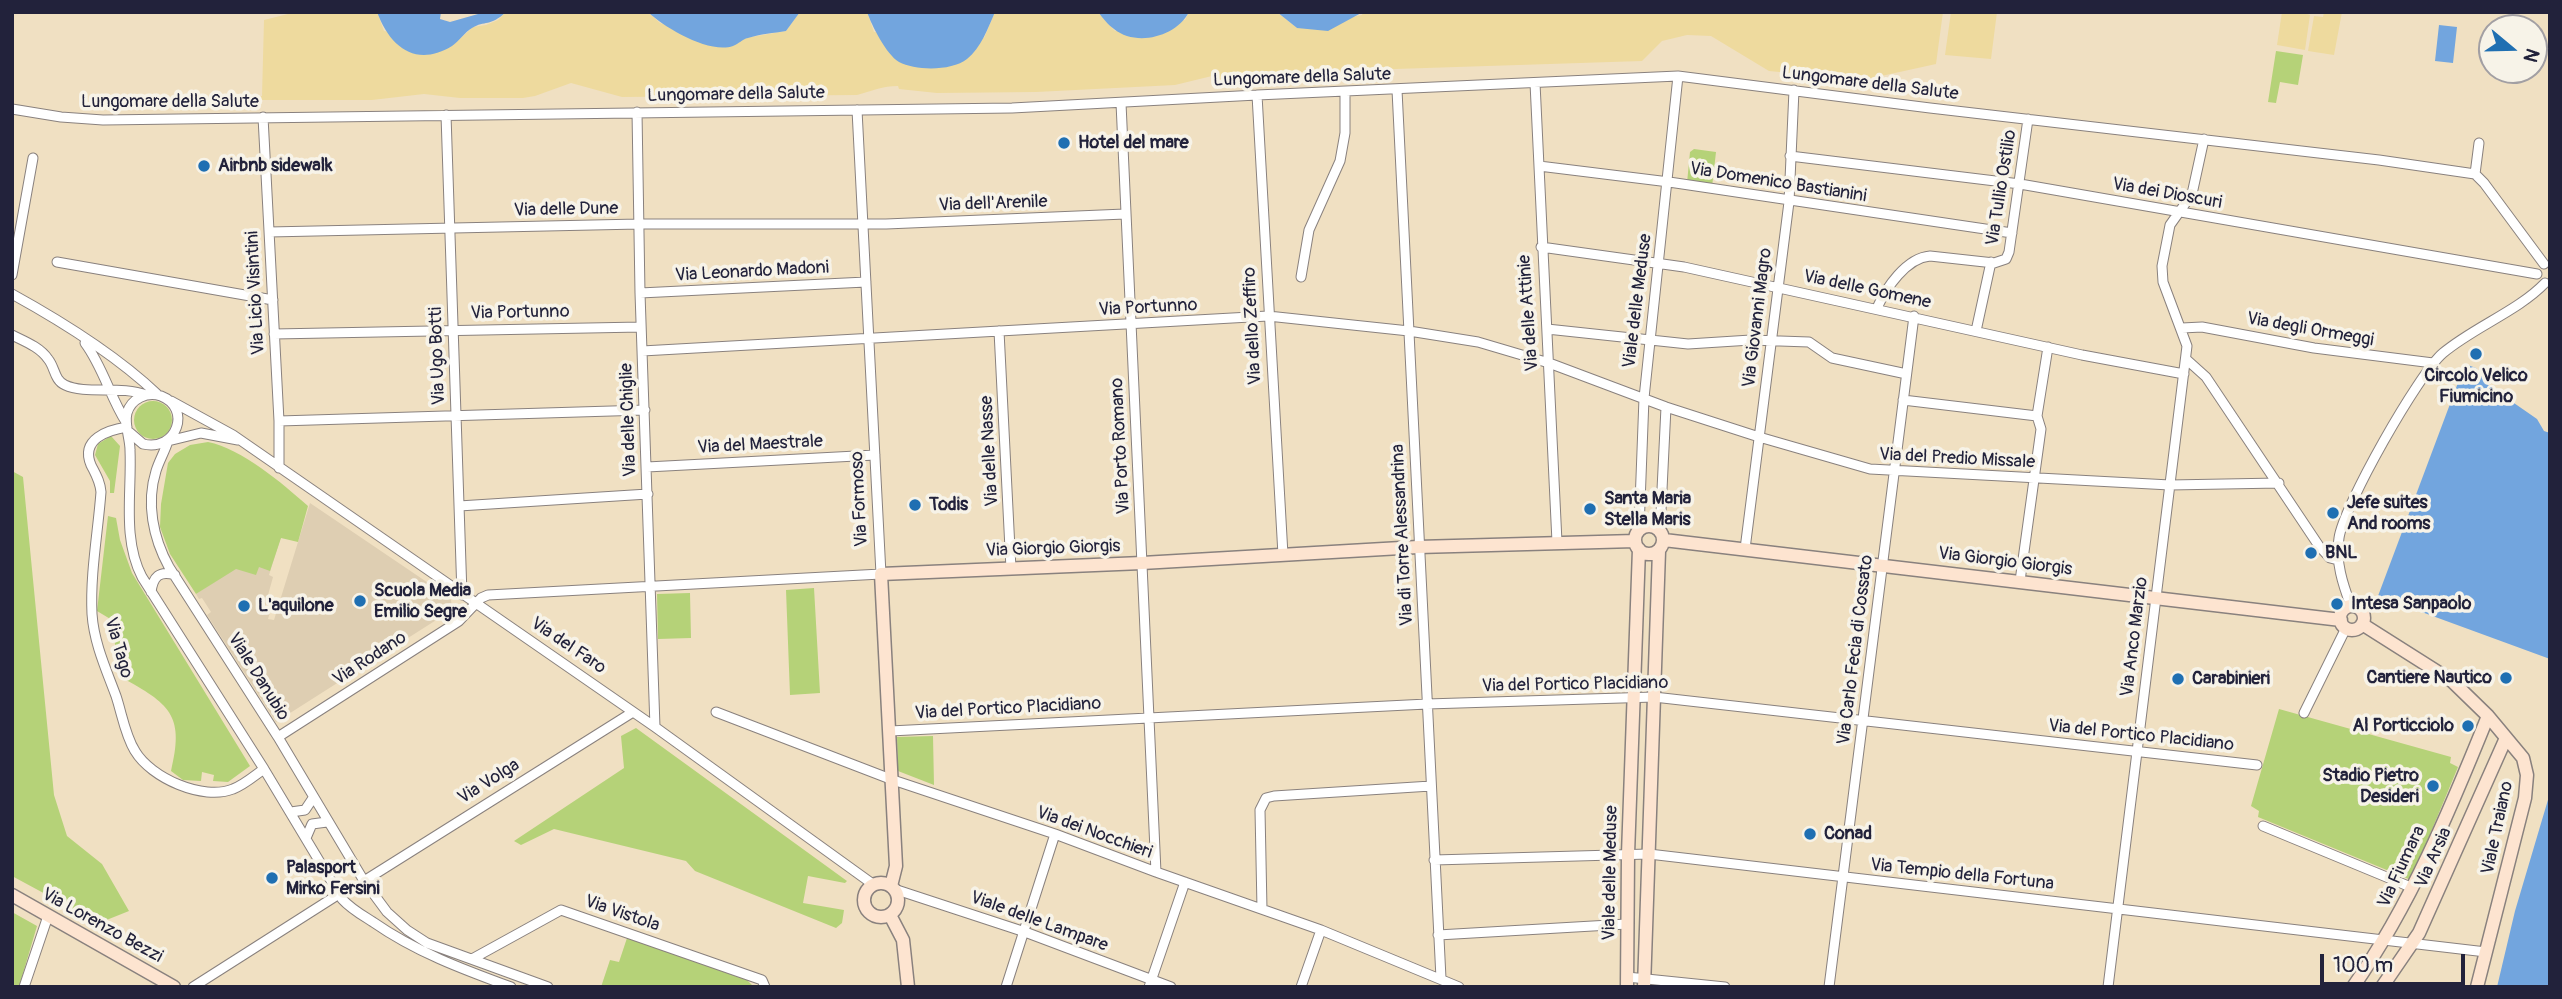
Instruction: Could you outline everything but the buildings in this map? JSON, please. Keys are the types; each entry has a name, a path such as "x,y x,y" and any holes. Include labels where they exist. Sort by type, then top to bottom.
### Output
{"street":[{"name":"Lungomare della Salute","path":"12,109 89,120 1012,108 1257,94 1678,76 2476,174"},
{"name":"Viale delle Meduse","path":"1627,982 1628,854 1644,397 1669,182 1678,76"},
{"name":"Via delle Attinie","path":"1535,83 1557,542"},
{"name":"Via di Torre Alessandrina","path":"1397,90 1441,978"},
{"name":"Via Giovanni Magro","path":"1745,549 1789,202 1794,90"},
{"path":"1301,277 1309,230 1340,161 1345,133 1345,92"},
{"name":"Via dello Zeffiro","path":"1257,94 1283,555"},
{"name":"Via Porto Romano","path":"1121,103 1156,873"},
{"name":"Via Formoso","path":"857,110 893,780 896,866 893,888"},
{"name":"Via delle Chiglie","path":"637,112 640,293 655,727"},
{"name":"Via Ugo Botti","path":"446,115 462,595"},
{"name":"Via Licio Visintini","path":"263,117 279,421 279,468"},
{"name":"Via Tullio Ostilio","path":"1976,331 1991,262 2001,262 2007,257 2028,120"},
{"path":"2182,328 2164,286 2162,269 2168,229 2172,218 2192,194 2204,139"},
{"path":"2479,143 2476,174 2547,264 2539,268 2537,274 2540,280 2547,283"},
{"name":"Via dei Dioscuri","path":"1790,156 2020,184 2537,274"},
{"path":"12,275 33,158"},
{"name":"Via Domenico Bastianini","path":"1539,166 1669,182 1789,202 2012,233"},
{"name":"Via dell'Arenile","path":"863,224 1125,214"},
{"name":"Via delle Dune","path":"269,232 639,224 863,224"},
{"name":"Via delle Gomene","path":"1541,247 1660,264 1777,286 2048,347 2184,374"},
{"path":"1877,308 1889,286 1921,257 1991,262"},
{"path":"58,262 273,300"},
{"name":"Via Leonardo Madoni","path":"640,293 866,282"},
{"path":"2351,606 2338,560 2338,540 2343,519 2433,363 2454,345 2547,283"},
{"path":"12,294 83,338 169,401 177,413 178,421 168,440"},
{"name":"Via Portunno","path":"642,351 1268,316 1409,331 1473,341 1549,363 1644,397"},
{"name":"Via Carlo Fecia di Cossato","path":"1829,987 1914,316"},
{"name":"Via Portunno","path":"274,334 641,327"},
{"name":"Via degli Ormeggi","path":"2182,328 2202,327 2314,348 2433,363"},
{"name":"Via Anco Marzio","path":"2108,987 2188,346 2182,328"},
{"path":"1547,329 1703,345 1770,341 1809,342 1828,356 1902,373"},
{"name":"Via delle Nasse","path":"999,331 1011,569"},
{"path":"12,335 47,356 63,384 78,388 158,395"},
{"path":"83,338 97,360 127,427 138,442 149,446 198,433 239,440"},
{"path":"2020,581 2041,429 2038,416 2048,347"},
{"path":"2186,359 2206,376 2321,549 2330,558 2338,560"},
{"path":"146,395 133,402 127,415 127,427 132,545 138,569 151,592 345,902 401,941 429,956 511,987"},
{"name":"Via del Predio Missale","path":"1644,397 1759,438 1854,466 1894,471 2170,485 2279,483"},
{"path":"1903,400 2038,416"},
{"name":"Via del Faro","path":"169,401 211,421 239,440 655,727 874,885"},
{"name":"Viale delle Meduse","path":"1644,982 1666,407"},
{"path":"279,421 645,410"},
{"name":"Via Tago","path":"127,427 108,430 100,435 92,444 89,457 101,492 92,598 93,622 101,658 131,745 142,761 154,771 176,785 189,789 230,790 264,769"},
{"name":"Viale Danubio","path":"168,440 155,474 151,506 157,539 175,575 375,897 417,937 548,987"},
{"name":"Via del Maestrale","path":"647,467 875,455"},
{"path":"459,506 648,495"},
{"path":"1650,526 1661,540 1649,554 1638,540 1650,526"},
{"name":"Via Giorgio Giorgis","path":"475,604 482,597 491,594 1418,547 1638,540"},
{"name":"Via Giorgio Giorgis","path":"1661,540 2020,581 2343,624"},
{"path":"151,592 158,575 175,575"},
{"name":"Via Rodano","path":"278,737 459,621 475,604"},
{"path":"2304,713 2343,624 2344,610 2351,606"},
{"path":"2343,624 2353,630 2362,624 2364,617 2361,610 2351,606"},
{"name":"Viale Traiano","path":"2362,624 2454,683 2488,716 2524,762 2526,789 2477,987"},
{"name":"Via del Portico Placidiano","path":"890,731 1427,704 1654,697 2257,765"},
{"name":"Via Volga","path":"364,881 633,712"},
{"name":"Via dei Nocchieri","path":"716,712 893,780 1055,834 1156,873 1321,930 1459,987"},
{"name":"Via Fiumara","path":"2353,987 2384,941 2413,888 2488,716"},
{"name":"Via Arsia","path":"2382,987 2413,944 2506,738"},
{"path":"1262,909 1259,814 1264,800 1274,796 1431,786"},
{"path":"291,812 305,810 313,797"},
{"path":"306,838 312,824 327,822"},
{"path":"2263,827 2413,888"},
{"path":"1006,987 1055,834"},
{"name":"Via Tempio della Fortuna","path":"1434,860 1649,854 2486,952"},
{"path":"883,883 893,888 897,894 897,906 890,915 879,917 866,908 866,893 874,885 883,883"},
{"path":"1150,983 1185,883"},
{"name":"Viale delle Lampare","path":"893,888 1025,932 1150,983 1171,987"},
{"path":"193,987 339,894"},
{"name":"Via Lorenzo Bezzi","path":"12,895 174,987"},
{"path":"361,915 372,911 375,897"},
{"name":"Via Vistola","path":"472,959 561,910 762,980 765,987"},
{"path":"890,915 903,940 908,987"},
{"path":"24,987 48,916"},
{"path":"1438,935 1627,924"},
{"path":"1300,987 1321,930"},
{"path":"1627,982 1725,987"}],"shaded area":[{"path":"310,503 446,595 451,600 452,610 276,722 207,615 211,612 196,594 281,537 269,575 273,577 265,606 271,609 268,619 274,620"}],"green space":[{"path":"2276,51 2303,55 2298,85 2280,82 2276,103 2268,102"},
{"path":"1694,149 1716,152 1712,187 1687,183 1690,152"},
{"path":"153,401 166,407 172,420 166,433 153,439 140,433 134,420 140,407"},
{"path":"111,436 120,446 114,493 110,493 110,481 95,455 98,444"},
{"path":"208,442 248,459 308,506 298,542 281,538 270,571 259,567 256,575 236,569 196,594 170,554 160,527 161,504 168,463 175,454 190,445"},
{"path":"12,471 23,477 54,795 67,836 102,864 129,911 99,923 12,876"},
{"path":"108,516 116,518 120,540 132,573 250,766 228,782 213,781 214,775 202,772 201,781 183,780 171,771 176,738 171,715 154,697 126,680 112,634 117,623 97,611"},
{"path":"814,588 820,693 790,695 786,590"},
{"path":"690,593 691,638 658,639 657,594"},
{"path":"2279,709 2451,757 2450,763 2458,767 2411,880 2258,817 2259,811 2251,806"},
{"path":"636,728 847,881 845,883 808,876 803,903 844,910 842,923 836,928 695,871 686,861 554,829 521,845 514,841 624,768 621,736"},
{"path":"933,736 934,785 898,771 897,737"},
{"path":"12,912 37,926 19,987 12,987"},
{"path":"627,938 747,980 754,987 601,987 610,960 619,962"}],"sand":[{"path":"296,12 377,12 384,31 454,44 473,27 498,20 506,12 648,12 660,23 732,46 745,38 786,31 800,12 867,12 874,32 984,38 995,12 1098,12 1115,31 1185,20 1189,12 1277,12 1297,28 1362,15 1363,12 1943,12 1936,64 1863,80 1769,71 1711,36 1687,35 1662,41 1642,61 1395,69 1385,70 1384,74 1249,81 1213,79 1212,76 1175,85 1036,92 937,93 899,89 898,86 857,95 622,97 571,83 523,98 460,98 424,94 372,100 255,100 255,97 262,96 264,20"},
{"path":"1951,12 1997,12 1991,59 1945,55"},
{"path":"2282,12 2302,12 2310,15 2305,50 2277,45"},
{"path":"2324,12 2342,12 2334,55 2308,51 2314,16 2323,17"}],"water":[{"path":"377,12 441,12 440,19 450,22 485,12 506,12 492,22 472,28 452,46 427,55 416,54 397,44 382,24"},
{"path":"648,12 800,12 786,31 744,39 733,46 723,47 688,38"},
{"path":"867,12 995,12 984,37 967,59 952,66 934,68 906,65 894,58 880,39"},
{"path":"1098,12 1189,12 1175,28 1155,37 1144,38 1123,34 1110,26"},
{"path":"1277,12 1363,12 1328,31 1297,28"},
{"path":"2439,25 2457,27 2453,63 2435,61"},
{"path":"2465,364 2476,368 2488,385 2537,419 2544,431 2550,433 2550,659 2378,596"},
{"path":"2550,793 2549,987 2497,987 2515,911"}],"place":[{"name":"Hotel del mare","path":"1064,143"},
{"name":"Airbnb sidewalk","path":"204,166"},
{"name":"Circolo Velico Fiumicino","path":"2476,354"},
{"name":"Todis","path":"915,505"},
{"name":"Santa Maria Stella Maris","path":"1590,509"},
{"name":"Jefe suites And rooms","path":"2333,513"},
{"name":"BNL","path":"2311,553"},
{"name":"Scuola Media Emilio Segre","path":"360,601"},
{"name":"Intesa Sanpaolo","path":"2337,604"},
{"name":"L'aquilone","path":"244,606"},
{"name":"Cantiere Nautico","path":"2506,678"},
{"name":"Carabinieri","path":"2178,679"},
{"name":"Al Porticciolo","path":"2468,726"},
{"name":"Stadio Pietro Desideri","path":"2433,786"},
{"name":"Conad","path":"1810,834"},
{"name":"Palasport Mirko Fersini","path":"272,878"}]}
